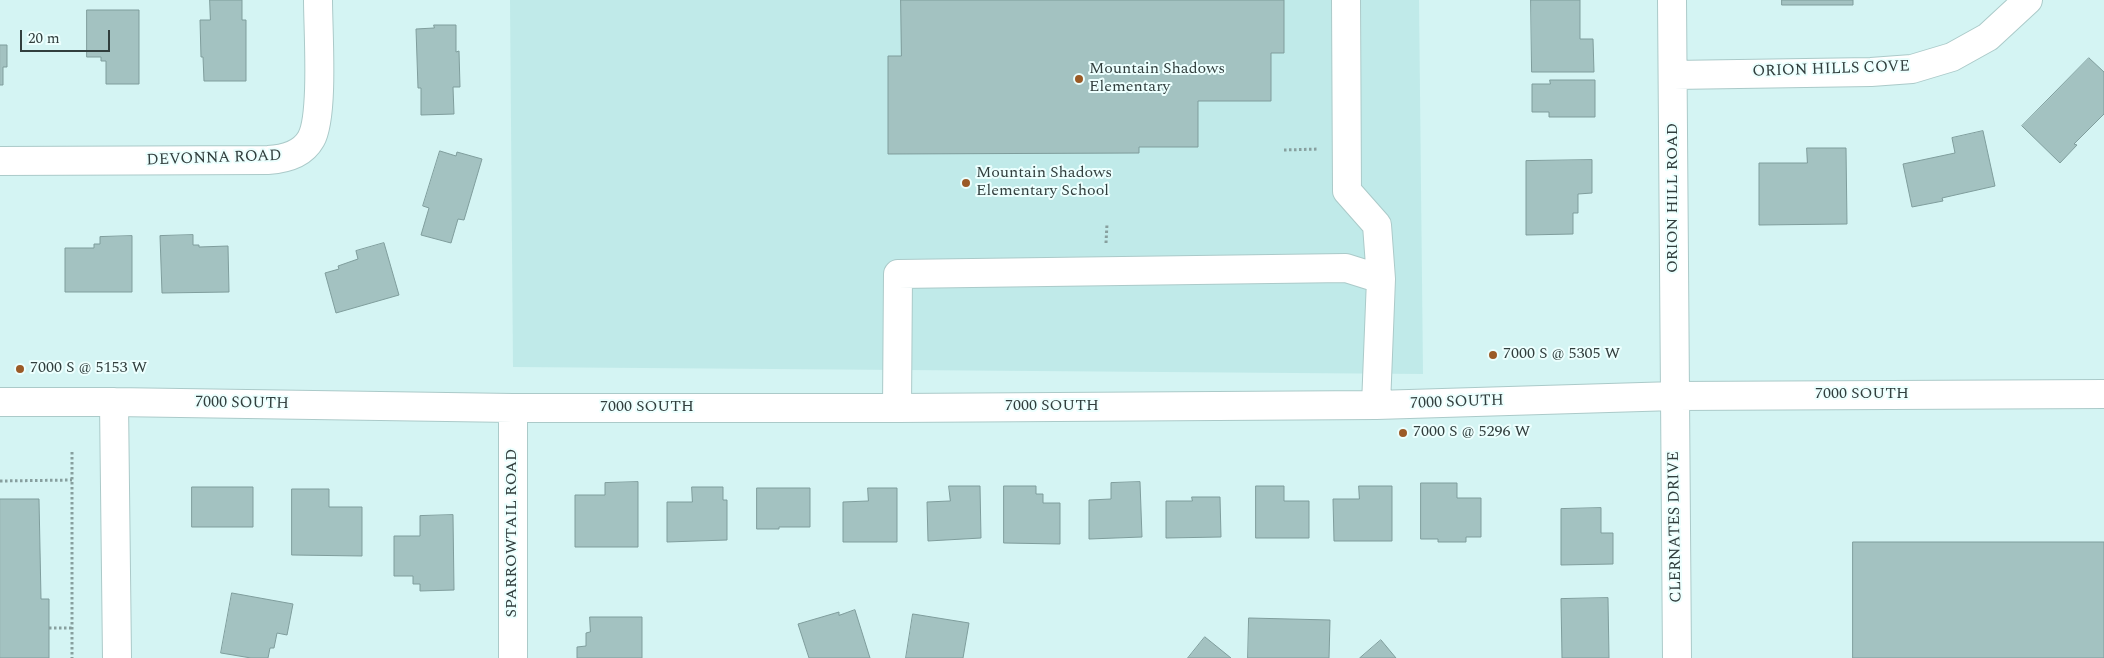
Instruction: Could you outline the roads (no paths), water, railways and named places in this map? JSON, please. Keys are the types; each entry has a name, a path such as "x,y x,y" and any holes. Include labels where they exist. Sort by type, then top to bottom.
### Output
{"street":[{"name":"DEVONNA ROAD","path":"0,161 268,160 296,154 310,140 318,120 318,0"},
{"path":"1346,0 1347,191 1377,225 1381,279 1376,405"},
{"name":"ORION HILL ROAD","path":"1672,0 1675,396"},
{"name":"ORION HILLS COVE","path":"1673,75 1871,72 1912,69 1952,57 1988,37 2028,0"},
{"path":"897,408 898,274 1346,268 1381,279"},
{"name":"7000 SOUTH","path":"0,402 513,408 897,408 1376,405 1675,396 2104,394"},
{"name":"CLERNATES DRIVE","path":"1675,396 1677,658"},
{"path":"114,402 117,658"},
{"name":"SPARROWTAIL ROAD","path":"513,408 513,658"}],"place":[{"name":"Mountain Shadows Elementary","path":"1079,79"},
{"name":"Mountain Shadows Elementary School","path":"966,183"},
{"name":"7000 S @ 5305 W","path":"1493,355"},
{"name":"7000 S @ 5153 W","path":"20,369"},
{"name":"7000 S @ 5296 W","path":"1403,433"}]}
